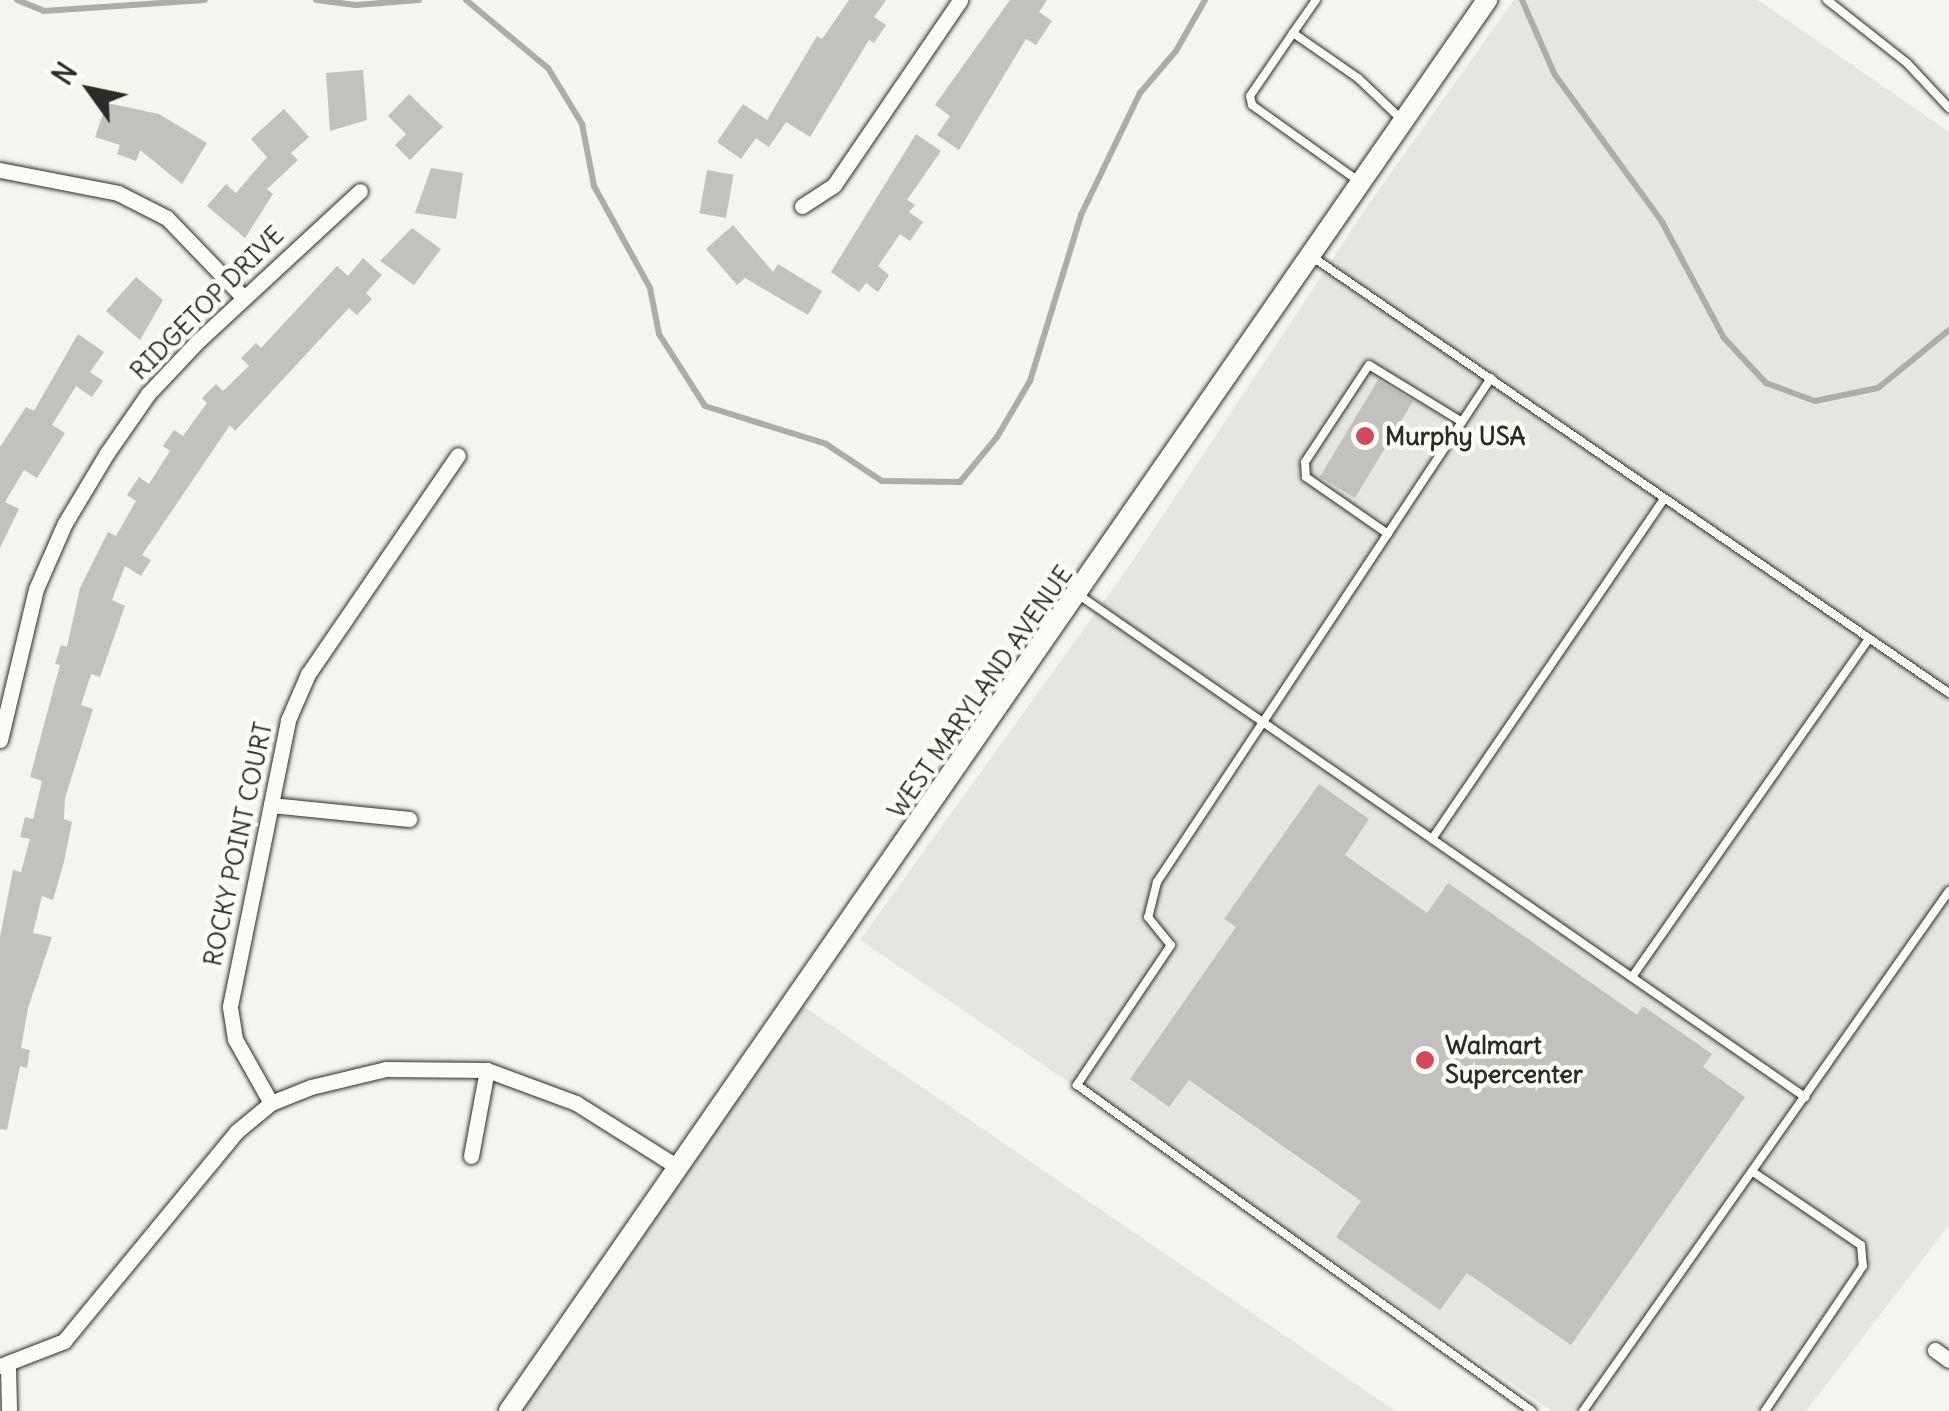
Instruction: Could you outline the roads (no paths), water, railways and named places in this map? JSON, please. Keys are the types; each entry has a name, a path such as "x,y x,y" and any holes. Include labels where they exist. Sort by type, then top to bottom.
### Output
{"street":[{"path":"802,206 834,185 960,0"},
{"name":"WEST MARYLAND AVENUE","path":"510,1411 676,1166 1314,258 1488,0"},
{"path":"0,170 118,193 167,218 244,298"},
{"name":"RIDGETOP DRIVE","path":"0,740 36,589 64,522 148,394 360,191"},
{"name":"ROCKY POINT COURT","path":"271,1103 235,1039 230,1006 288,720 308,674 458,455"},
{"path":"271,805 409,820"},
{"path":"9,1409 4,1366 64,1341 236,1132 271,1103 386,1070 487,1070 576,1103 676,1166"},
{"path":"471,1156 487,1070"}],"lane":[{"path":"1316,0 1250,96 1252,105 1362,183"},
{"path":"1827,0 1907,63 1949,108"},
{"path":"1293,33 1358,78 1403,121"},
{"path":"1314,258 1491,378 1663,502 1949,693"},
{"path":"1388,534 1306,477 1305,462 1369,365 1462,422"},
{"path":"1491,378 1157,882 1148,917 1172,946 1077,1084 1532,1411"},
{"path":"1432,839 1663,502"},
{"path":"1079,595 1805,1097"},
{"path":"1632,978 1869,639"},
{"path":"1583,1411 1949,891"},
{"path":"1753,1172 1860,1244 1863,1266 1765,1411"}],"waterway":[{"path":"17,0 44,11 205,0"},
{"path":"316,0 356,5 419,0"},
{"path":"466,0 548,68 582,124 594,186 650,288 659,334 705,406 826,444 882,481 960,482 997,437 1030,381 1081,215 1140,93 1176,51 1205,0"},
{"path":"1522,0 1555,75 1662,222 1724,338 1766,383 1815,401 1878,388 1949,330"}],"place":[{"name":"Murphy USA","path":"1365,436"},
{"name":"Walmart Supercenter","path":"1425,1060"}]}
